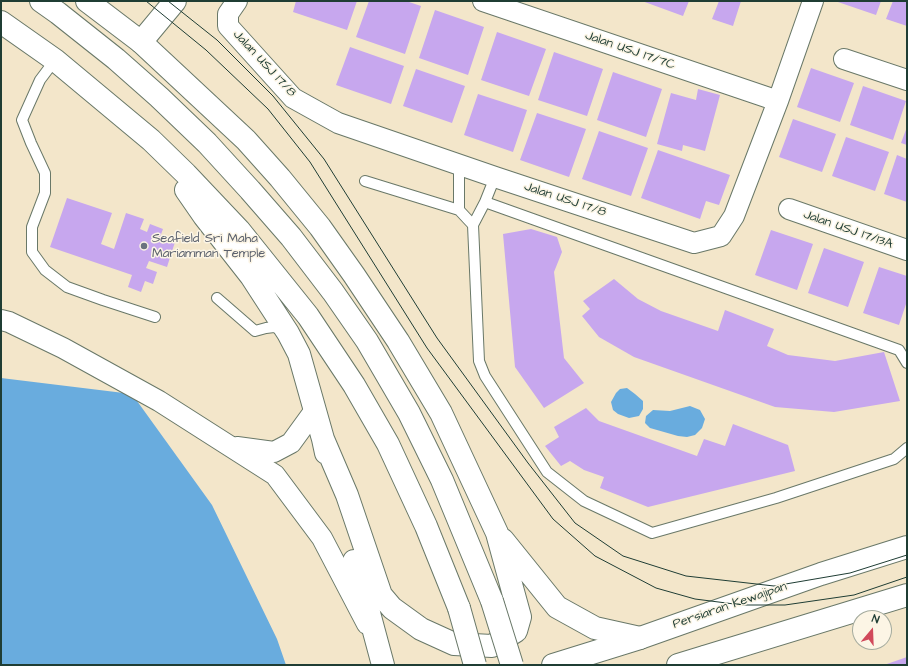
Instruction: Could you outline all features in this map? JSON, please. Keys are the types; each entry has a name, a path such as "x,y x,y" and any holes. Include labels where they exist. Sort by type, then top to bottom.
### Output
{"main road":[{"path":"41,1 116,59 159,96 207,142 291,237 333,292 367,341 409,413 442,480 492,601 512,665"},
{"path":"87,1 141,42 246,140 280,178 320,227 354,275 398,341 441,413 497,533 520,617 516,631 492,646 454,644 421,629 392,608 381,595 347,494 323,439"},
{"path":"141,42 175,1"},
{"path":"1,22 55,60 151,140 186,174 239,230 308,316 354,385 388,444 426,526 459,608 475,665"},
{"path":"151,140 204,216 252,276 288,333 299,354 323,439 332,488 361,583 380,655"},
{"path":"497,533 557,607 595,628 640,638"},
{"name":"Persiaran Kewajipan","path":"553,665 640,638 821,574 907,548"},
{"path":"678,665 699,661 907,595"}],"street":[{"name":"Jalan USJ 17/8","path":"236,1 228,14 228,26 293,98 338,123 694,243 721,236 734,216 778,102 813,1"},
{"name":"Jalan USJ 17/7C","path":"482,1 778,102"},
{"path":"844,59 907,80"},
{"name":"Jalan USJ 17/13A","path":"789,209 907,250"},
{"path":"1,320 9,322 63,348 159,401 275,475 322,538 380,655"},
{"path":"232,447 274,452 291,443 315,410"}],"lane":[{"path":"55,60 40,80 22,120 45,173 45,193 32,227 32,252 45,270 66,287 156,317"},
{"path":"459,164 459,210"},
{"path":"495,177 485,202 473,225 479,361 485,376 547,472 584,501 652,533 776,498 894,459 907,448"},
{"path":"365,181 459,210 473,225"},
{"path":"485,202 899,350 907,362"},
{"path":"217,298 256,331 266,328 274,328 282,329 288,333"},
{"path":"266,328 269,322 272,307"}],"water":[{"path":"1,378 132,394 212,505 277,639 286,665 1,665"},
{"path":"627,388 643,401 643,409 639,416 629,418 618,414 613,410 611,402 616,393 620,389"},
{"path":"690,406 700,410 705,419 702,428 695,435 687,437 678,436 650,428 645,423 646,416 653,410 670,411"}],"building":[{"path":"296,1 357,1 347,30 293,12"},
{"path":"369,1 406,1 421,6 405,54 356,37"},
{"path":"642,1 689,1 683,16"},
{"path":"719,1 741,1 733,26 712,19"},
{"path":"835,1 881,1 876,15"},
{"path":"893,1 907,1 907,26 886,19"},
{"path":"435,10 484,27 468,75 419,58"},
{"path":"497,32 546,49 529,96 481,80"},
{"path":"350,47 404,66 391,104 336,85"},
{"path":"554,52 603,69 587,116 538,100"},
{"path":"811,68 854,83 840,122 797,107"},
{"path":"416,69 465,86 452,123 403,106"},
{"path":"613,72 662,89 646,137 597,120"},
{"path":"863,86 906,101 893,140 850,125"},
{"path":"698,89 720,95 705,151 683,145 682,151 657,144 671,93 696,100"},
{"path":"478,94 527,110 513,152 464,135"},
{"path":"537,113 586,129 569,177 520,160"},
{"path":"793,119 836,134 822,172 779,157"},
{"path":"907,127 907,145 901,143"},
{"path":"599,131 648,148 631,196 582,179"},
{"path":"846,137 889,152 875,191 832,176"},
{"path":"658,150 730,175 719,205 706,201 700,219 641,198"},
{"path":"897,155 907,159 907,202 884,194"},
{"name":"Seafield Sri Maha Mariamman Temple","path":"67,198 112,213 101,244 114,249 126,213 144,219 140,229 147,232 150,224 163,229 160,237 175,242 167,267 149,261 146,268 157,272 153,284 145,281 141,292 128,287 132,275 50,247"},
{"path":"531,229 557,237 562,252 554,272 564,358 584,383 544,408 515,367 503,234"},
{"path":"771,230 813,244 797,290 755,275"},
{"path":"824,248 864,262 848,307 808,293"},
{"path":"879,267 907,276 907,301 899,325 863,313"},
{"path":"614,279 638,299 661,311 718,331 725,310 774,329 767,346 788,355 835,361 884,352 900,401 834,412 775,407 634,357 599,337 582,316 590,309 583,301"},
{"path":"586,408 599,421 697,456 704,439 725,446 733,424 788,445 795,471 648,507 600,488 604,477 584,470 570,461 561,466 545,446 559,437 554,427"},
{"path":"907,657 907,665 884,665"}],"tram line":[{"path":"146,1 206,50 268,109 310,162 427,348 553,519 595,556 656,588 695,599 742,605 785,605 854,595 907,577"},
{"path":"168,1 217,40 273,96 324,159 437,338 528,463 575,523 623,556 686,576 774,586 850,573 907,555"}],"place":[{"name":"Seafield Sri Maha Mariamman Temple","path":"144,246"}]}
